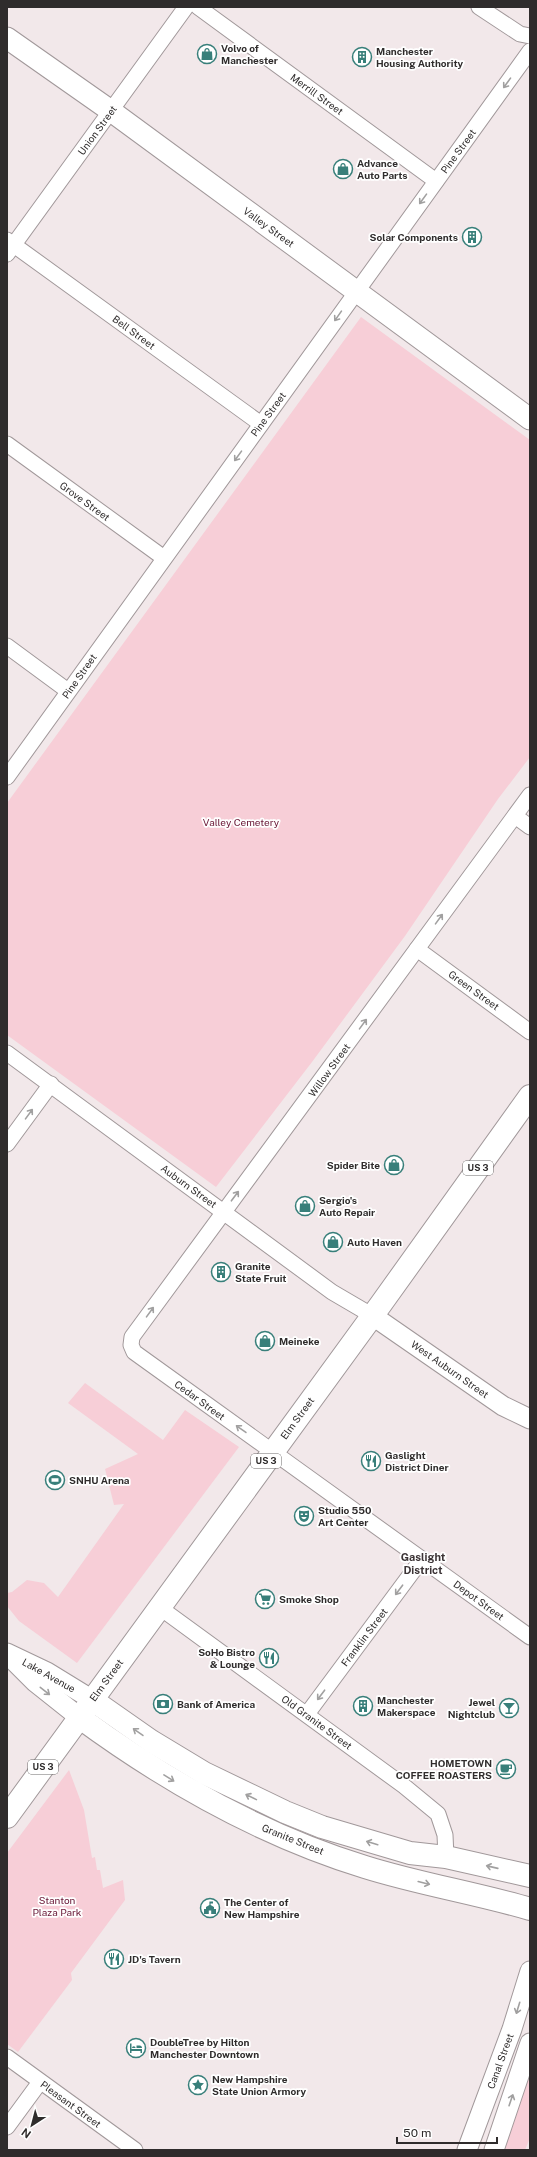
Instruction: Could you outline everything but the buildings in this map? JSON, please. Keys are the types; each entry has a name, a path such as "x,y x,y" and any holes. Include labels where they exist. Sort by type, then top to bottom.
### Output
{"main road":[{"name":"Valley Street","path":"7,38 111,111 530,419"},
{"name":"Elm Street","path":"7,1817 91,1699 373,1316 530,1096"},
{"path":"91,1699 151,1742 204,1773 285,1812 373,1844 410,1853 446,1857 530,1876"},
{"name":"Granite Street","path":"79,1717 134,1755 202,1798 240,1817 291,1839 386,1873 530,1909"}],"street":[{"name":"Union Street","path":"9,246 111,111 186,7"},
{"name":"Merrill Street","path":"198,7 436,181"},
{"path":"479,7 520,34 530,36"},
{"name":"Pine Street","path":"7,777 356,290 530,51"},
{"name":"Bell Street","path":"9,246 261,424"},
{"name":"Grove Street","path":"7,444 164,558"},
{"path":"7,646 68,691"},
{"name":"Willow Street","path":"131,1345 132,1337 530,795"},
{"path":"515,816 530,827"},
{"name":"Green Street","path":"417,949 530,1032"},
{"name":"Auburn Street","path":"7,1053 332,1292 373,1316"},
{"path":"7,1144 51,1084"},
{"name":"West Auburn Street","path":"373,1316 503,1406 530,1419"},
{"name":"Cedar Street","path":"131,1345 134,1352 273,1452"},
{"name":"Depot Street","path":"273,1452 530,1637"},
{"name":"Franklin Street","path":"307,1714 422,1559"},
{"name":"Old Granite Street","path":"159,1607 307,1714 404,1786 438,1814 445,1835 446,1857"},
{"name":"Lake Avenue","path":"7,1654 47,1672 91,1699"},
{"name":"Lake Avenue","path":"7,1654 35,1682 79,1717"},
{"name":"Canal Street","path":"467,2150 515,2019 530,1971"},
{"path":"494,2150 530,2043"},
{"name":"Pleasant Street","path":"7,2058 135,2150"},
{"path":"7,2127 40,2082"}],"green space":[{"name":"Valley Cemetery","path":"361,317 530,440 530,757 498,799 405,936 312,1062 216,1187 7,1035 7,803"},
{"path":"85,1383 163,1440 185,1410 239,1447 77,1663 19,1621 7,1606 7,1593 12,1592 27,1580 44,1583 58,1597 124,1504 114,1505 105,1469 138,1454 68,1403"},
{"name":"Stanton Plaza Park","path":"69,1770 84,1810 92,1858 95,1857 97,1870 100,1870 103,1888 123,1880 125,1900 71,1973 72,1980 18,2052 7,2044 7,1853"},
{"path":"530,2068 530,2138 525,2150 501,2150"}],"place":[{"name":"Volvo of Manchester","path":"207,54"},
{"name":"Manchester Housing Authority","path":"362,57"},
{"name":"Advance Auto Parts","path":"343,169"},
{"name":"Solar Components","path":"472,237"},
{"name":"Spider Bite","path":"394,1165"},
{"name":"Sergio's Auto Repair","path":"305,1206"},
{"name":"Auto Haven","path":"333,1242"},
{"name":"Granite State Fruit","path":"221,1272"},
{"name":"Meineke","path":"265,1341"},
{"name":"Gaslight District Diner","path":"371,1461"},
{"name":"SNHU Arena","path":"55,1480"},
{"name":"Studio 550 Art Center","path":"304,1516"},
{"name":"Smoke Shop","path":"265,1599"},
{"name":"SoHo Bistro & Lounge","path":"269,1658"},
{"name":"Bank of America","path":"163,1704"},
{"name":"Manchester Makerspace","path":"363,1706"},
{"name":"Jewel Nightclub","path":"509,1708"},
{"name":"HOMETOWN COFFEE ROASTERS","path":"506,1769"},
{"name":"The Center of New Hampshire","path":"210,1908"},
{"name":"JD's Tavern","path":"114,1959"},
{"name":"DoubleTree by Hilton Manchester Downtown","path":"136,2048"},
{"name":"New Hampshire State Union Armory","path":"198,2085"}],"district":[{"name":"Gaslight District","path":"423,1563"}]}
